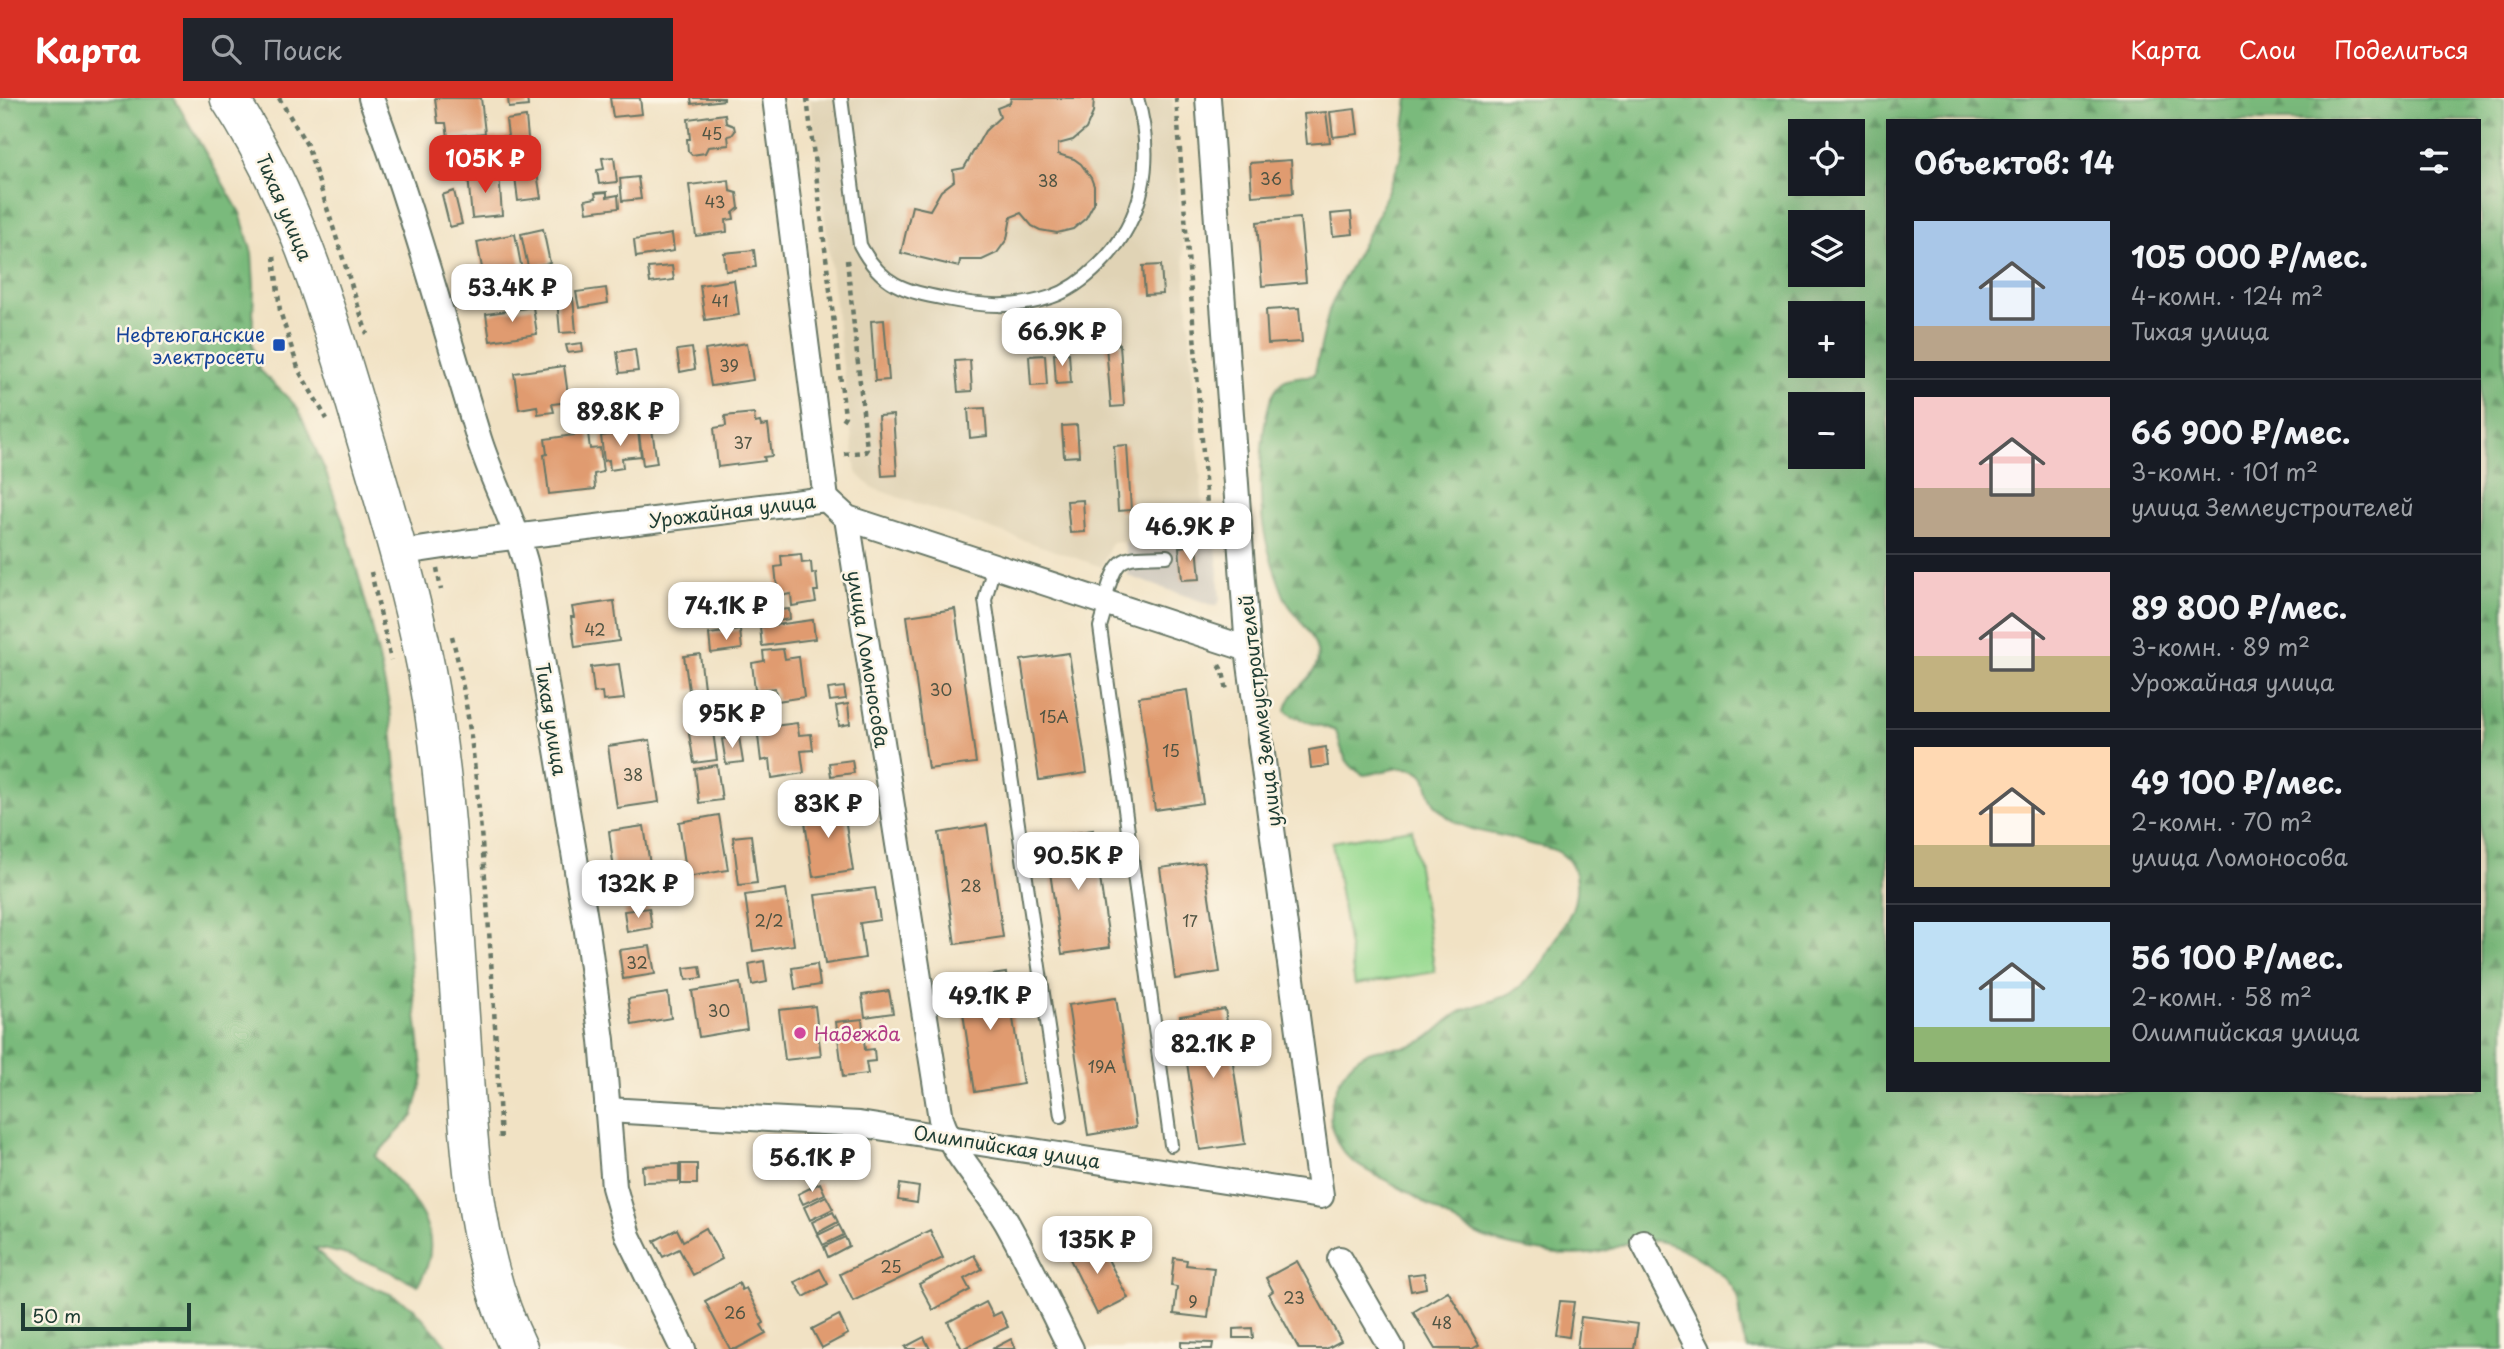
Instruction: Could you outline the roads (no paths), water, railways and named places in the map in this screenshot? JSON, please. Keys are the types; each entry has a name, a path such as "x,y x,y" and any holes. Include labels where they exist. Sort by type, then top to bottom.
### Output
{"main road":[{"name":"Тихая улица","path":"229,98 265,155 296,223 344,368 384,561 425,668 445,800 467,1110 478,1205 490,1270 501,1310 519,1349"}],"street":[{"name":"Тихая улица","path":"371,98 425,255 490,473 518,537 527,569 587,931 602,1040 609,1153 620,1212 639,1260 683,1349"},
{"path":"775,98 826,499"},
{"name":"улица Землеустроителей","path":"1208,98 1248,649 1321,1196"},
{"name":"Урожайная улица","path":"384,561 518,537 826,499 846,518 1248,649"},
{"name":"улица Ломоносова","path":"846,518 937,1102 947,1136 1007,1223 1071,1349"},
{"name":"Олимпийская улица","path":"607,1110 810,1119 947,1136 1321,1196"},
{"path":"1643,1241 1699,1349"},
{"path":"1340,1259 1392,1349"}],"lane":[{"path":"841,98 860,246 869,262 881,276 912,292 988,306 1034,302 1053,296 1091,273 1112,253 1137,209 1144,185 1146,140 1137,98"},
{"path":"1167,556 1132,556 1122,559 1115,569 1100,627 1171,1145"},
{"path":"994,566 985,600 1061,1116"}],"place":[{"name":"Нефтеюганские электросети","path":"279,345"},
{"name":"Надежда","path":"800,1033"}]}
